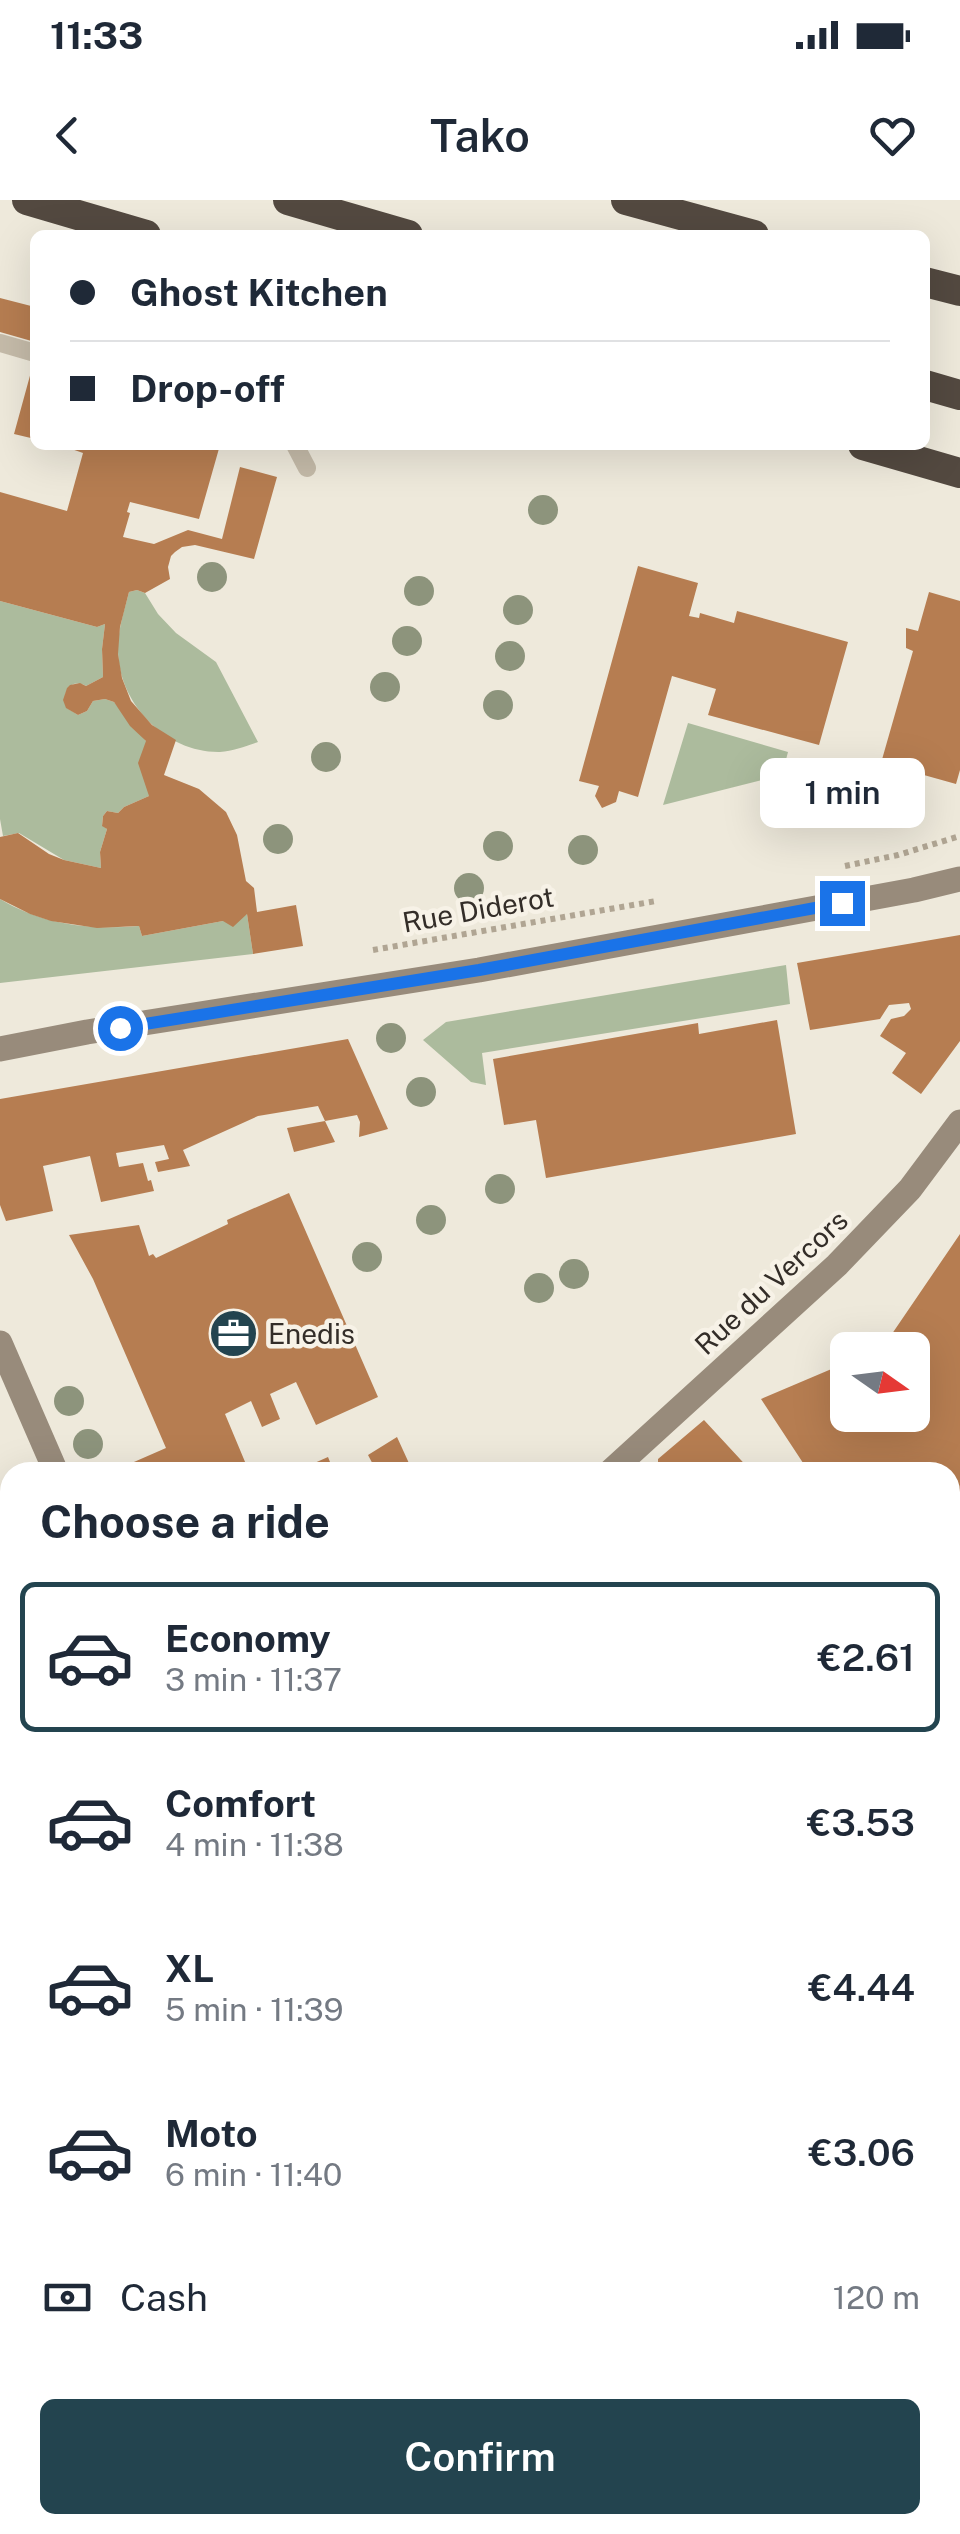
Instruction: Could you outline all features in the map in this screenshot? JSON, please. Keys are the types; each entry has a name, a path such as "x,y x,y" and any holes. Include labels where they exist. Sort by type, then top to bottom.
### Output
{"highway":[{"path":"26,200 129,230"},
{"path":"288,200 391,230"},
{"path":"626,200 736,230"},
{"path":"930,283 960,291"},
{"path":"930,386 960,395"},
{"path":"880,450 960,473"}],"street":[{"path":"0,1048 479,970 960,879"},
{"name":"Rue du Vercors","path":"621,1462 849,1252 910,1190 960,1122"},
{"path":"2,1353 51,1462"}],"lane":[{"path":"0,343 30,352"},
{"path":"298,450 307,468"}],"path":[{"path":"841,867 960,836"},
{"name":"Rue Diderot","path":"367,952 670,898"}],"green space":[{"path":"129,592 145,593 176,633 216,662 258,742 220,752 200,750 165,735 137,707 121,672 118,645"},
{"path":"0,601 97,627 105,624 103,677 86,686 71,686 65,703 78,715 87,711 93,701 114,702 146,741 149,796 118,813 107,811 103,816 102,825 107,829 100,852 101,868 64,860 19,833 3,836"},
{"path":"688,723 788,752 782,775 663,805"},
{"path":"0,899 33,915 67,924 139,926 142,936 247,914 253,954 0,983"},
{"path":"786,965 790,1004 482,1053 486,1085 471,1082 423,1040 446,1022"}],"building":[{"path":"0,298 30,306 30,341 0,332"},
{"path":"30,376 30,438 14,434"},
{"path":"74,450 219,450 199,519 130,502 123,537 154,544 188,530 222,539 240,467 277,477 254,559 195,545 182,547 171,556 170,579 145,593 129,592 118,654 131,701 152,725 176,740 164,775 199,789 226,812 237,835 246,881 254,888 257,912 296,905 303,946 253,954 247,914 233,927 223,921 142,936 139,926 97,928 51,921 0,899 0,837 18,833 49,854 101,868 100,852 107,829 102,826 103,816 107,811 118,813 149,796 138,763 146,741 114,702 93,701 87,711 78,715 66,708 63,700 70,685 86,686 103,677 105,624 97,627 0,601 0,492 67,511 83,453"},
{"path":"638,566 698,583 689,616 699,618 700,613 734,623 737,611 848,642 819,745 708,715 716,689 672,676 638,797 619,791 616,802 602,808 595,796 599,786 579,781"},
{"path":"929,592 960,601 960,770 956,784 881,763 913,651 906,648 906,628 918,631"},
{"path":"960,935 960,1041 921,1094 892,1073 906,1053 880,1036 891,1019 904,1016 911,1009 909,1003 889,1005 880,1019 810,1030 797,963"},
{"path":"777,1020 796,1134 546,1178 536,1120 504,1125 493,1059 698,1023 699,1034"},
{"path":"348,1039 388,1129 359,1137 357,1115 325,1121 318,1106 258,1116 183,1150 190,1166 158,1172 155,1162 169,1159 164,1145 116,1153 119,1167 143,1163 154,1191 101,1202 90,1156 43,1166 53,1211 6,1221 0,1205 0,1099"},
{"path":"325,1121 335,1142 294,1152 287,1128"},
{"name":"Enedis","path":"289,1193 378,1397 316,1425 296,1382 270,1394 280,1419 262,1427 251,1401 225,1414 245,1462 134,1462 166,1448 93,1279 69,1235 139,1225 149,1256 153,1254 156,1258 228,1224 227,1220"},
{"path":"960,1234 960,1462 802,1462 761,1399 830,1370 830,1432 930,1432 930,1332 893,1332"},
{"path":"704,1420 743,1462 658,1462"},
{"path":"397,1437 408,1462 372,1462 368,1455"}],"place":[{"name":"Enedis","path":"233,1333"}],"route":[{"path":"120,1028 479,970 842,903"}]}
